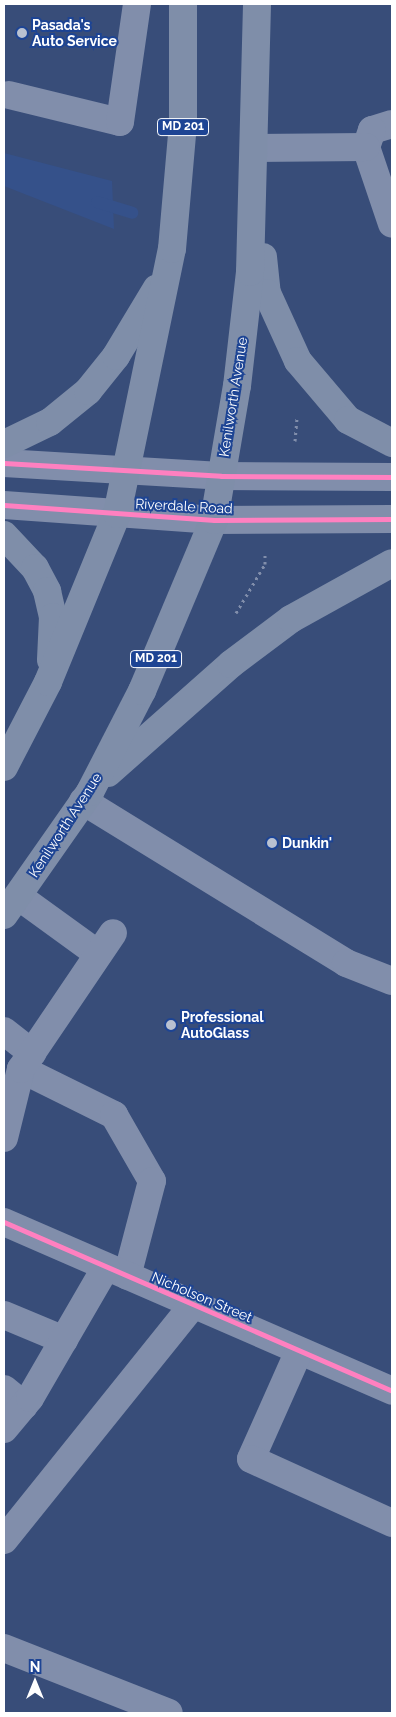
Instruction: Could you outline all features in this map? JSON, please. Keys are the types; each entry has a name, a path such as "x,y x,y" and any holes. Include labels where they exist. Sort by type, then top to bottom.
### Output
{"main road":[{"name":"MD 201","path":"4,766 48,682 117,514 172,249 184,124 183,4"},
{"name":"Kenilworth Avenue","path":"11,906 86,797 142,691 214,520 237,386 256,198 257,4"},
{"path":"256,198 267,294 298,361 348,420 392,443"},
{"path":"4,444 50,422 88,391 140,320 172,249"},
{"path":"4,535 35,568 46,591 53,636 48,682"},
{"path":"86,797 231,664 291,619 392,563"}],"street":[{"path":"10,95 120,122 137,4"},
{"path":"392,124 372,130 366,147 392,224"},
{"path":"256,148 366,147"},
{"path":"4,464 127,468 221,476 392,477"},
{"name":"Riverdale Road","path":"4,504 214,520 392,520"},
{"path":"86,797 346,963 392,981"},
{"path":"4,1138 26,1061 106,944 11,906"},
{"path":"4,1031 26,1061 114,1115 152,1181 116,1272 64,1340 14,1397 4,1429"},
{"name":"Nicholson Street","path":"4,1222 392,1391"},
{"path":"4,1540 193,1304"},
{"path":"4,1315 64,1340"},
{"path":"300,1351 251,1459 392,1523"},
{"path":"4,1648 169,1713"}],"path":[{"path":"295,447 298,413"},
{"path":"230,623 265,564 266,546"}],"water":[{"path":"4,153 112,181 114,229 4,186"}],"waterway":[{"path":"97,202 132,213"}],"cycle path":[{"path":"4,463 221,476 392,477"},
{"path":"4,505 214,520 392,519"},
{"path":"4,1222 392,1391"}],"place":[{"name":"Pasada's Auto Service","path":"22,33"},
{"name":"Dunkin'","path":"272,843"},
{"name":"Professional AutoGlass","path":"171,1025"}]}
